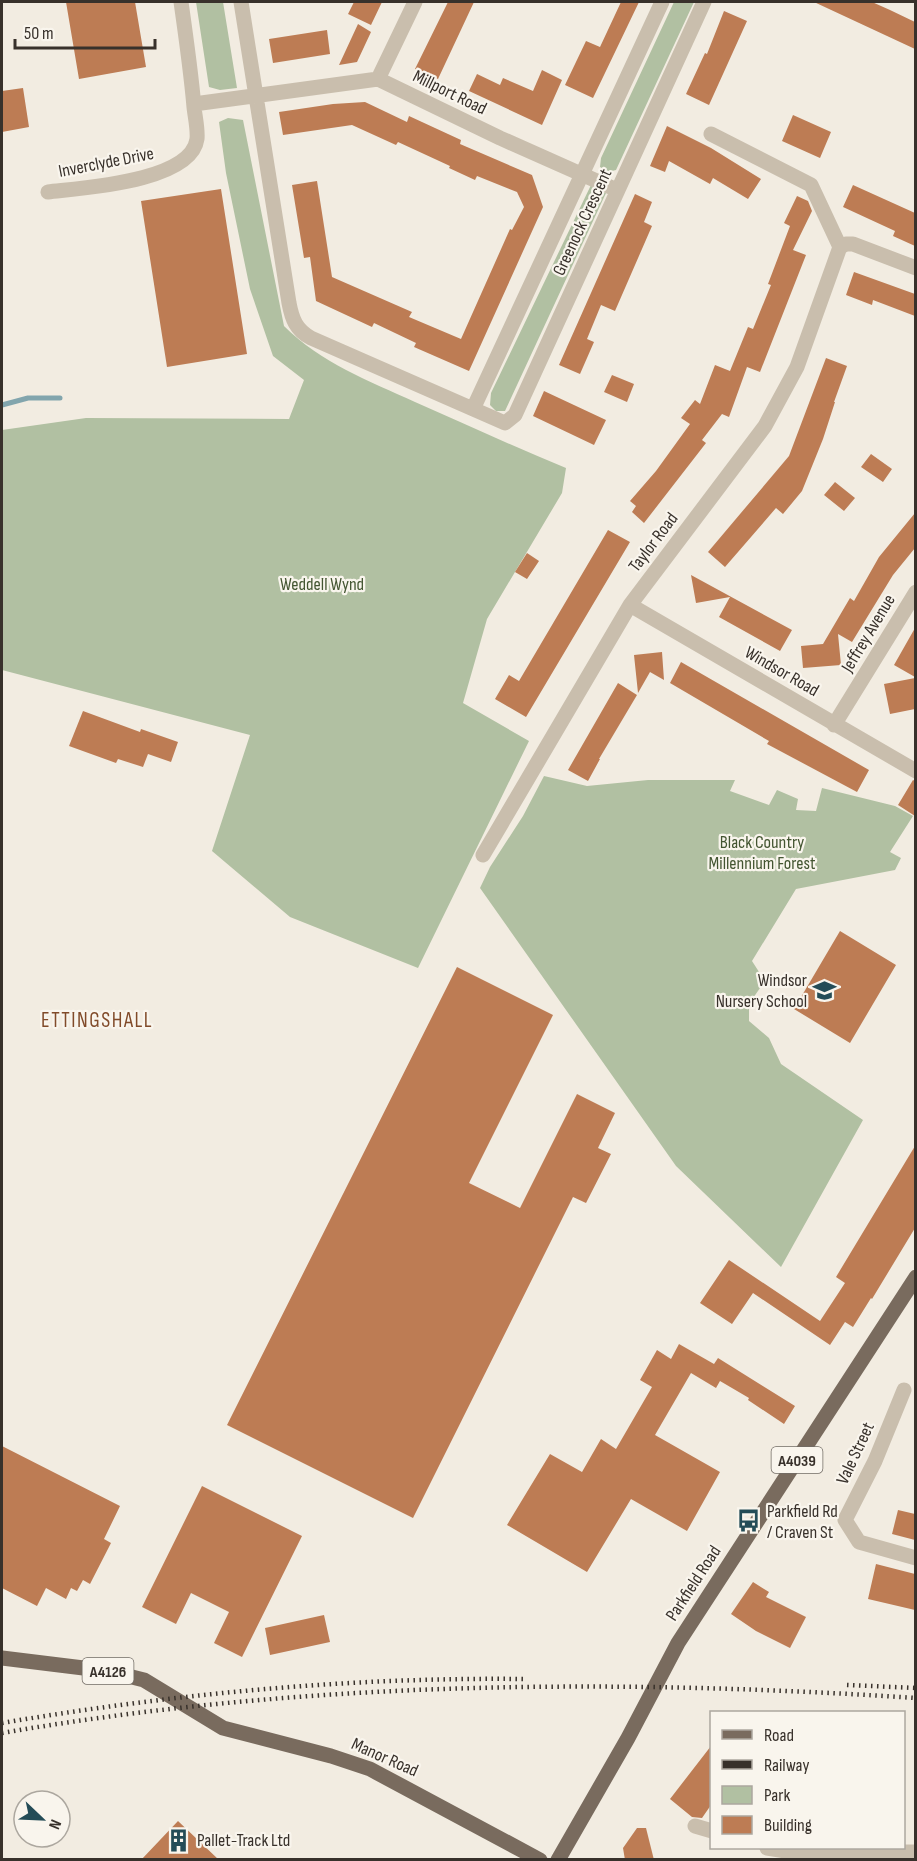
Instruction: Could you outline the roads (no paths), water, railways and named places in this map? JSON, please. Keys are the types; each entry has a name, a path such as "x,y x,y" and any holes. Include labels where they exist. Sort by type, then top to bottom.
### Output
{"main road":[{"name":"Parkfield Road","path":"558,1860 628,1738 678,1643 915,1277"},
{"name":"Manor Road","path":"2,1658 108,1671 144,1680 223,1728 331,1756 370,1769 540,1860"}],"street":[{"name":"Inverclyde Drive","path":"48,192 132,180 171,169 187,157 197,141 181,2"},
{"name":"Greenock Crescent","path":"241,2 288,303 295,324 311,338 505,423 515,415 704,2"},
{"path":"194,104 378,79 415,2"},
{"name":"Greenock Crescent","path":"473,409 662,2"},
{"name":"Millport Road","path":"378,79 617,190"},
{"path":"711,134 811,185 840,247 846,243 853,244 915,268"},
{"name":"Taylor Road","path":"483,855 630,604 765,426 797,367 840,247"},
{"name":"Jeffrey Avenue","path":"834,724 915,591"},
{"name":"Windsor Road","path":"630,604 915,771"},
{"name":"Vale Street","path":"904,1390 875,1461 845,1520 859,1542 915,1558"},
{"path":"695,1826 710,1831"},
{"path":"773,1849 864,1855 915,1852"}],"waterway":[{"path":"2,405 28,398 60,398"}],"railway":[{"path":"2,1723 131,1704 261,1689 392,1681 523,1679"},
{"path":"847,1685 916,1688"},
{"path":"2,1733 115,1716 229,1703 458,1688 687,1688 916,1698"}],"place":[{"name":"Windsor Nursery School","path":"825,990"},
{"name":"Parkfield Rd / Craven St","path":"749,1521"},
{"name":"Pallet-Track Ltd","path":"179,1840"}],"district":[{"name":"ETTINGSHALL","path":"97,1020"}],"park label":[{"name":"Weddell Wynd","path":"322,584"},
{"name":"Black Country Millennium Forest","path":"762,852"}]}
